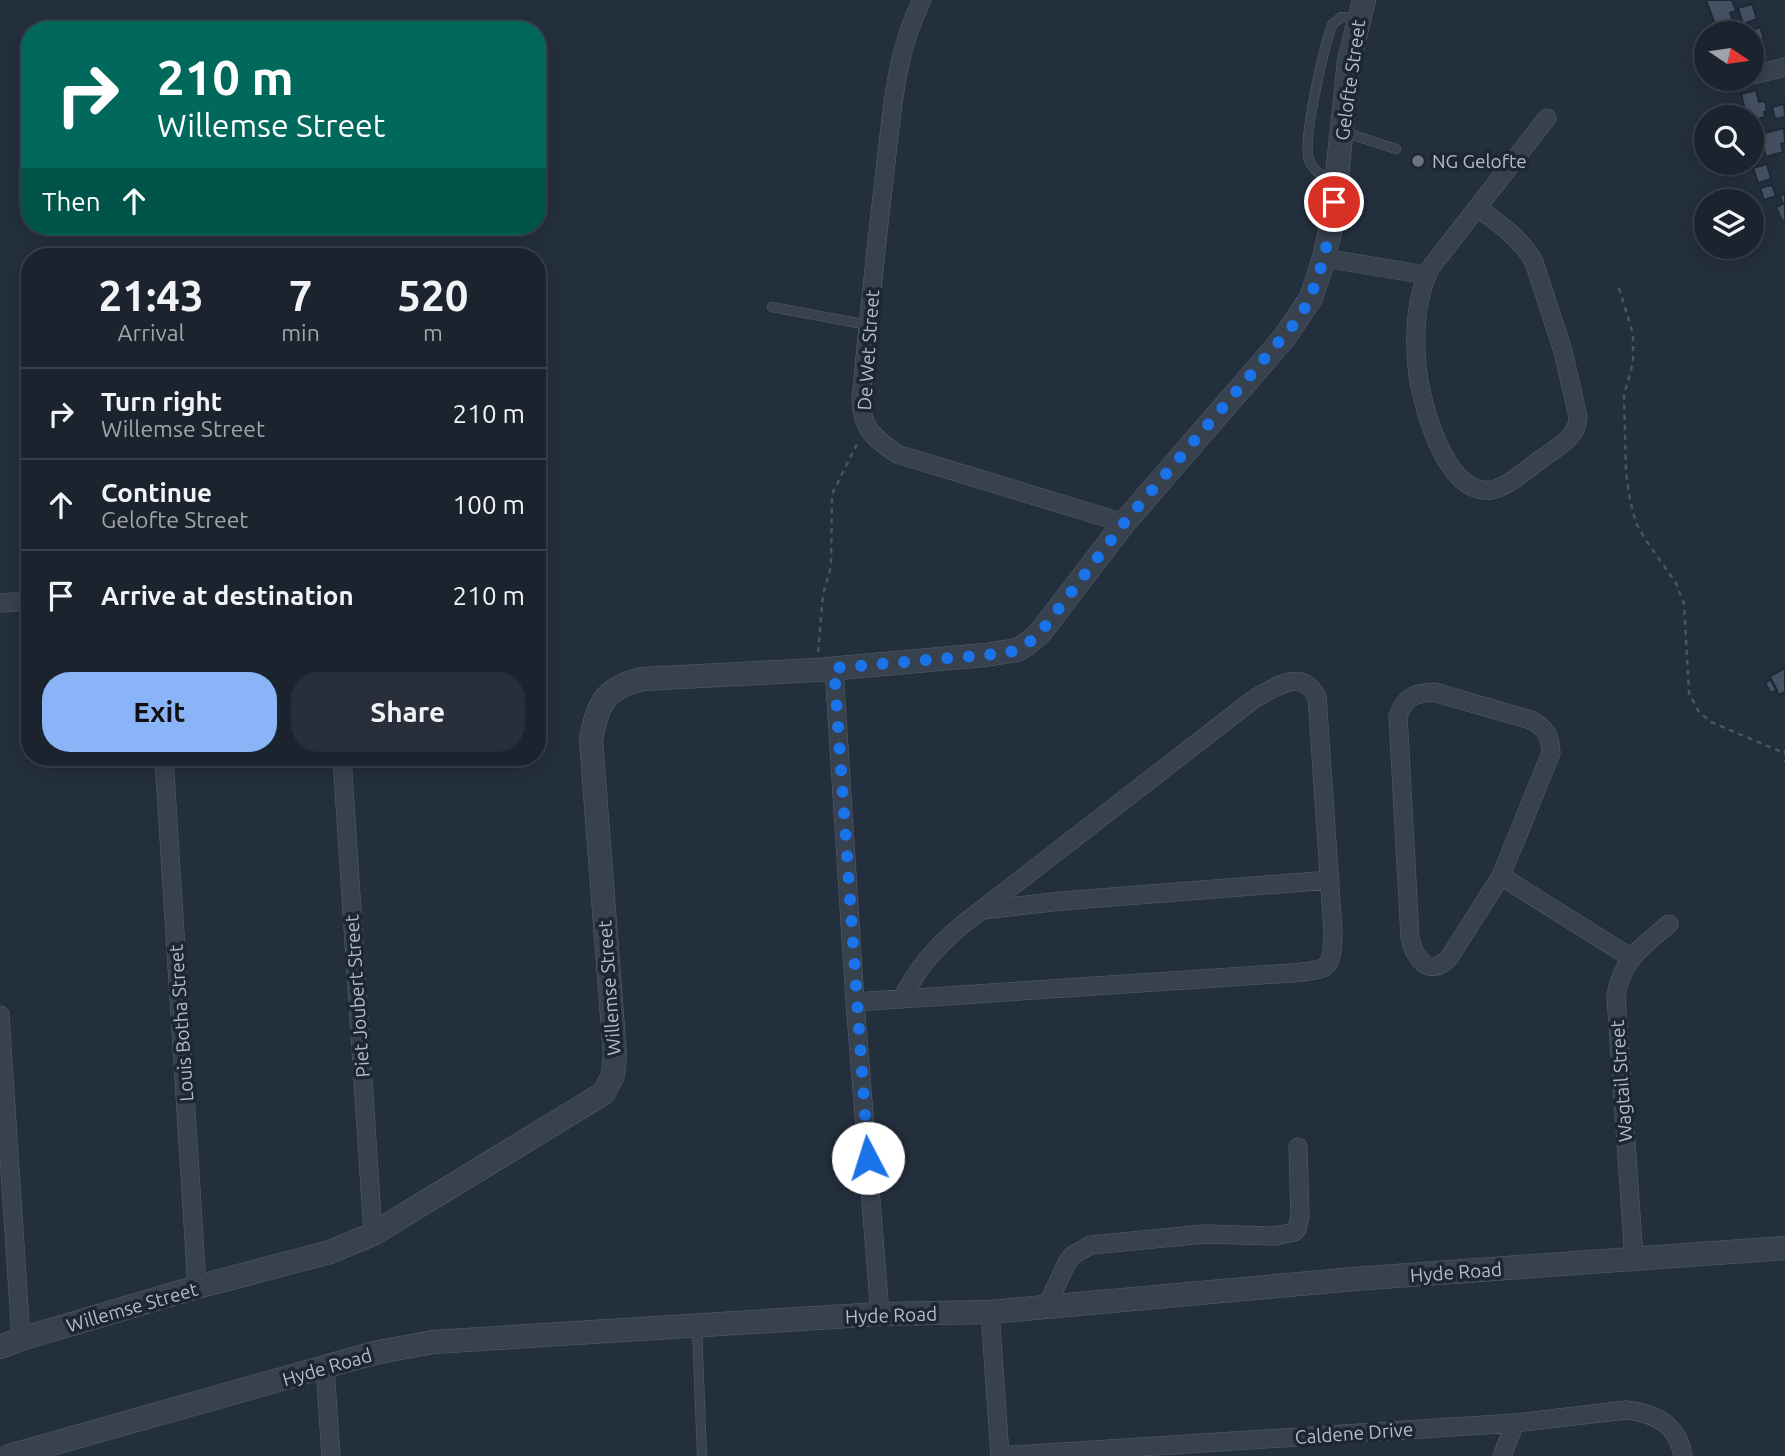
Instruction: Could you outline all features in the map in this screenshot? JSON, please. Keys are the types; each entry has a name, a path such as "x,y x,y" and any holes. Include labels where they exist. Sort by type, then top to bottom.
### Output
{"street":[{"name":"De Wet Street","path":"922,0 912,19 901,55 890,131 861,400 866,426 877,440 897,454 1124,523"},
{"name":"Gelofte Street","path":"1056,612 1124,523 1300,317 1311,298 1332,223 1349,61 1361,9"},
{"path":"1764,72 1785,66"},
{"path":"1478,208 1512,233 1527,248 1534,262 1563,351 1578,417 1577,427 1568,440 1493,490 1471,487 1459,479 1443,453 1423,398 1417,367 1416,320 1426,275 1547,118"},
{"path":"1324,258 1426,275"},
{"path":"0,603 21,602"},
{"name":"Willemse Street","path":"10,1343 198,1287 330,1252 373,1234 604,1093 611,1082 615,1055 591,740 594,720 602,702 616,688 642,679 825,669 1008,653 1026,645 1040,633 1056,612"},
{"path":"825,669 880,1314"},
{"path":"855,1002 902,999 1319,970 1328,966 1332,959 1333,931 1317,697 1312,688 1295,681 1284,683 1254,699 962,925 928,956 913,976 902,999"},
{"path":"1434,692 1531,720 1542,726 1550,737 1551,753 1501,876 1444,963 1429,966 1418,958 1410,937 1398,716 1406,699 1412,695 1434,692"},
{"name":"Louis Botha Street","path":"165,766 198,1287"},
{"name":"Piet Joubert Street","path":"343,766 373,1234"},
{"path":"1501,876 1630,957"},
{"path":"983,910 1061,901 1329,880"},
{"name":"Wagtail Street","path":"1634,1259 1616,996 1618,981 1630,957 1669,924"},
{"path":"0,1015 10,1343"},
{"path":"1046,1307 1068,1261 1091,1245 1205,1234 1275,1236 1294,1232 1300,1216 1298,1147"},
{"name":"Hyde Road","path":"9,1456 374,1353 433,1342 880,1314 990,1312 1340,1280 1785,1248"},
{"path":"990,1312 1000,1456"},
{"path":"325,1367 331,1456"},
{"name":"Caldene Drive","path":"1000,1456 1515,1423 1626,1410 1654,1415 1674,1431 1681,1444 1683,1456"},
{"path":"1502,1456 1515,1423"}],"lane":[{"path":"1337,180 1325,177 1313,168 1307,141 1332,25 1341,17 1361,9"},
{"path":"1342,131 1396,149"},
{"path":"772,307 868,325"},
{"path":"697,1326 702,1456"}],"path":[{"path":"1619,288 1633,334 1633,363 1624,395 1626,473 1630,500 1636,523 1676,583 1684,604 1689,693 1699,712 1711,722 1784,752 1785,762"},
{"path":"825,669 824,594 831,566 832,494 866,426"}],"building":[{"path":"1706,0 1732,0 1736,11 1730,13 1733,21 1714,21"},
{"path":"1752,4 1757,19 1742,21 1738,8"},
{"path":"1756,91 1759,102 1765,101 1767,111 1764,112 1764,105 1744,105 1741,94"},
{"path":"1784,104 1785,117 1775,119 1772,107"},
{"path":"1784,128 1785,143 1781,144 1783,152 1766,157 1764,133"},
{"path":"1767,164 1771,179 1758,183 1755,175 1764,175 1764,165"},
{"path":"1772,185 1776,196 1764,200 1764,189 1760,188"},
{"path":"1785,193 1785,220 1782,221 1776,207 1783,204 1780,196"},
{"path":"1785,668 1785,692 1779,695 1769,677"},
{"path":"1771,679 1777,690 1771,693 1765,683"}],"place":[{"name":"NG Gelofte","path":"1418,161"}],"route":[{"path":"868,1158 855,1002 834,668 1008,653 1026,645 1040,633 1124,523 1300,317 1311,298 1324,258 1334,202"}]}
